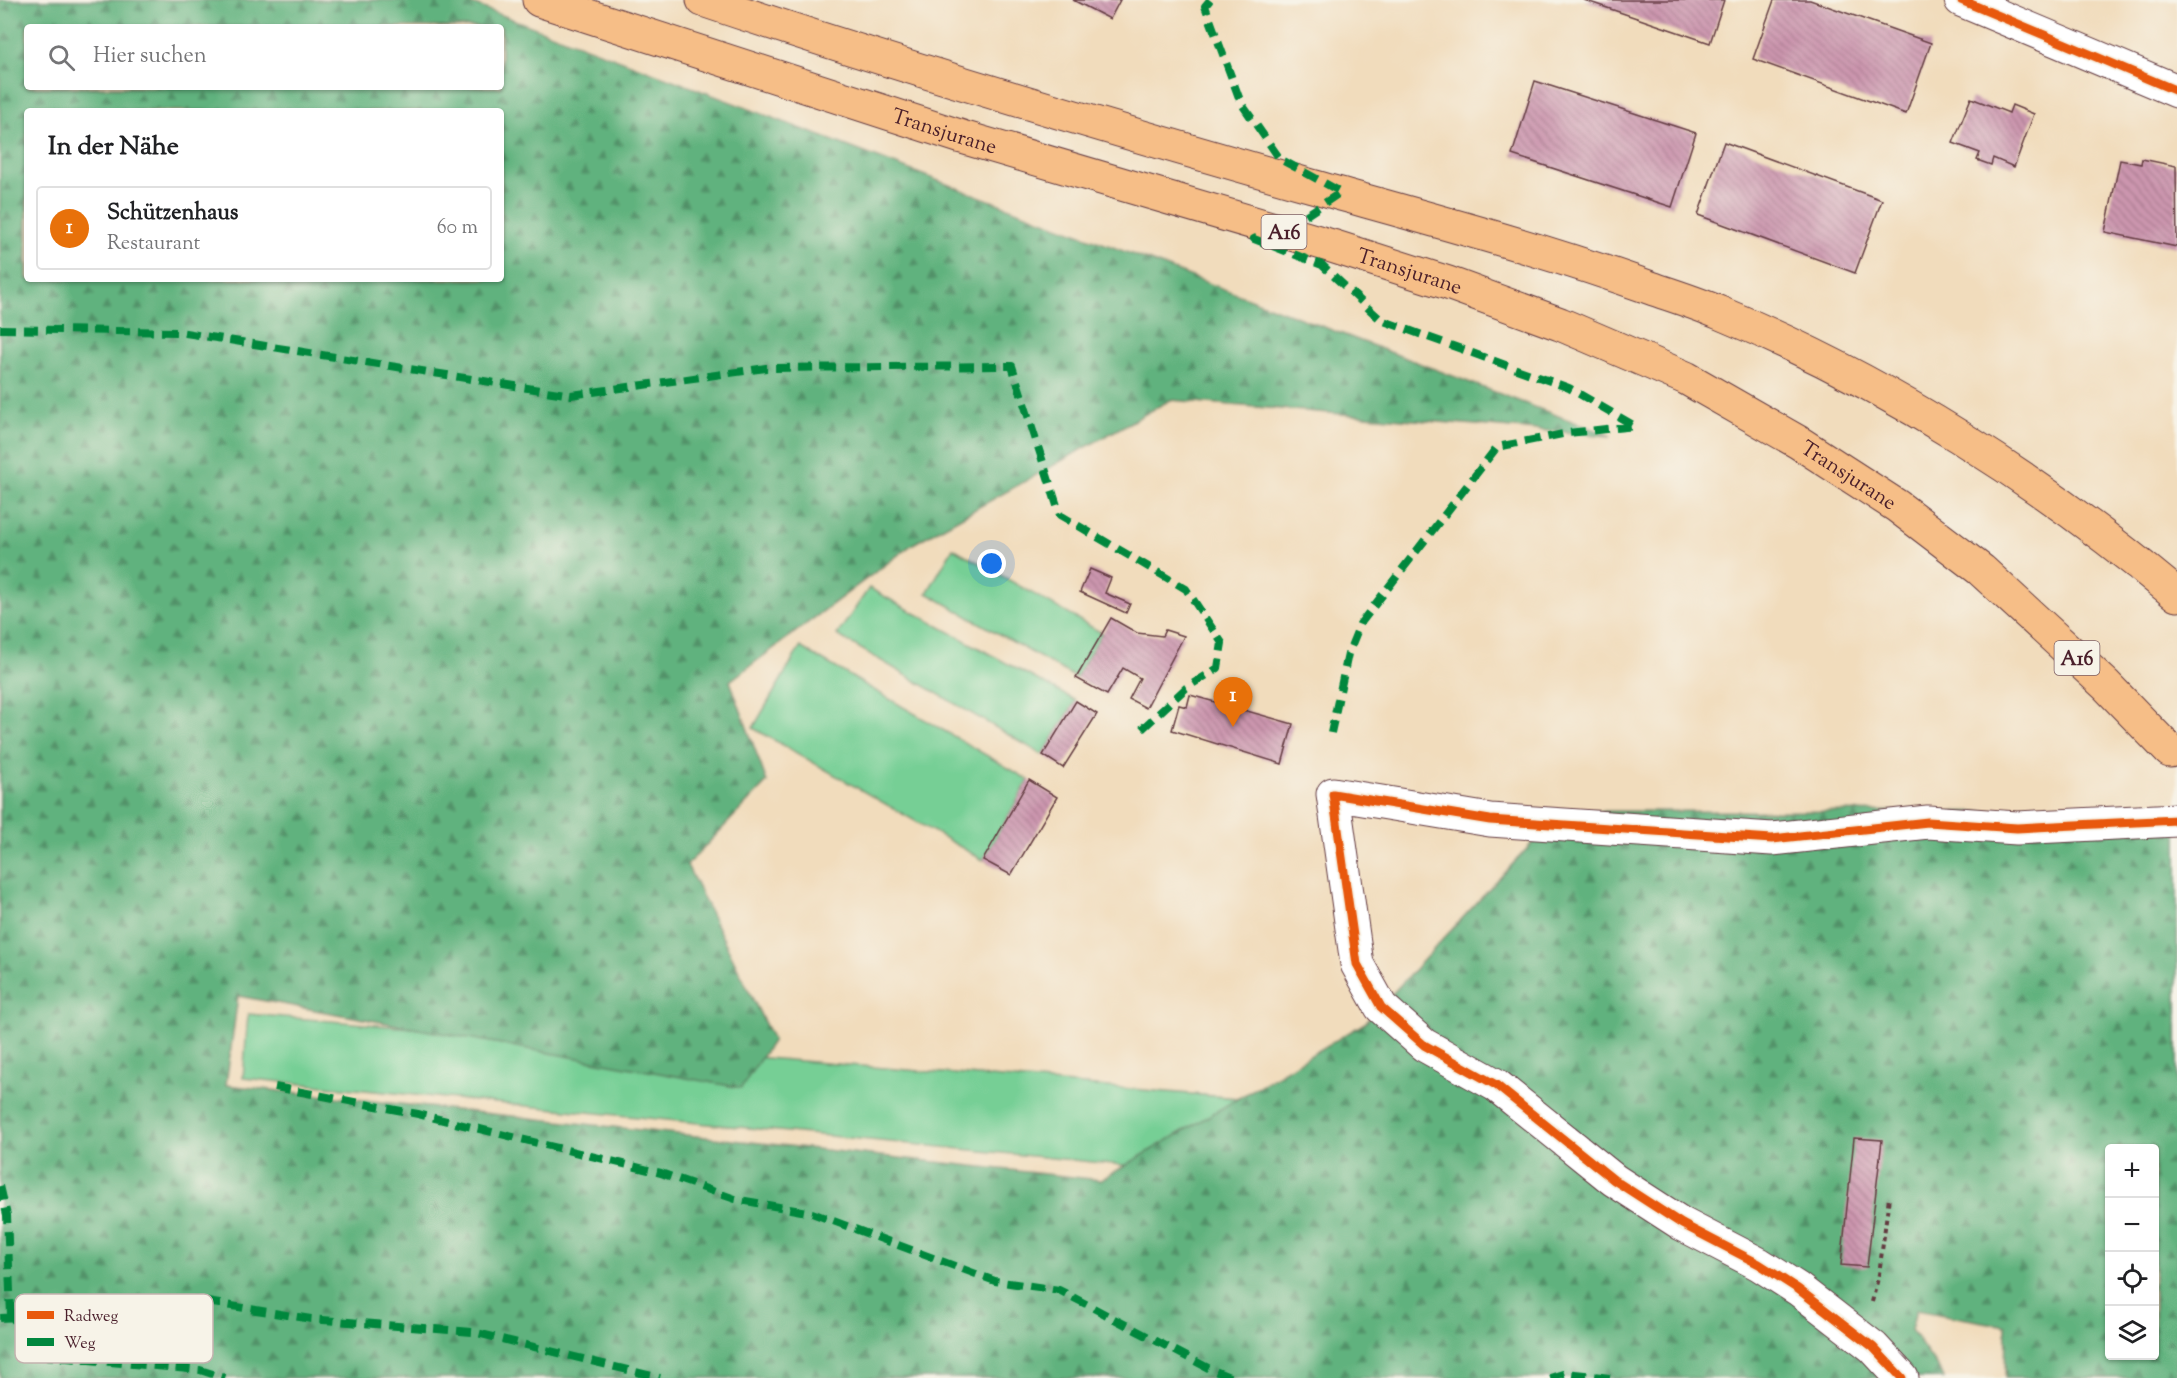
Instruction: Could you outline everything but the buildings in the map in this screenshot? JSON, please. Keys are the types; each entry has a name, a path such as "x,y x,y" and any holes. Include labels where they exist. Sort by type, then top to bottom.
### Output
{"highway":[{"name":"Transjurane","path":"539,0 951,134 1332,246 1426,276 1560,324 1686,378 1798,442 1897,506 1981,570 2106,685 2170,751"},
{"name":"A16","path":"703,0 1054,111 1560,256 1719,312 1824,361 1922,415 2017,473 2132,557 2177,595"}],"street":[{"path":"1961,0 2177,91"},
{"path":"1902,1378 1862,1338 1798,1289 1759,1264 1682,1224 1614,1180 1496,1085 1424,1045 1382,1007 1357,964 1334,794 1490,820 1772,839 1928,822 2017,828 2177,820"}],"path":[{"path":"1862,1338 1879,1274 1889,1197"}],"green space":[{"path":"0,0 462,0 1611,436 1170,400 913,544 730,681 767,782 687,865 773,1040 741,1088 238,996 226,1085 1101,1180 1365,1023 1562,811 2177,812 2177,1378 2005,1378 2006,1326 1916,1310 1911,1330 1945,1378 0,1378"},
{"path":"953,548 1102,633 1076,678 927,593"},
{"path":"869,588 1076,701 1043,755 837,635"},
{"path":"800,647 1029,780 983,860 753,728"},
{"path":"248,1014 1850,1150 1662,1378 1406,1193 243,1078"}],"marked path":[{"path":"1210,0 1205,6 1241,103 1280,159 1341,192 1302,218 1254,239 1322,265 1381,320 1569,388 1635,426 1568,433 1497,447 1360,624 1348,654 1331,733"},
{"path":"0,329 179,332 571,395 766,368 1012,366 1060,515 1186,589 1222,643 1218,668 1186,688 1142,729"},
{"path":"275,1087 418,1114 661,1173 735,1199 812,1213 995,1281 1059,1290 1210,1369 1232,1378"},
{"path":"0,1186 7,1215 11,1316"},
{"path":"213,1303 311,1319 473,1332 660,1378"},
{"path":"11,1316 15,1321"},
{"path":"0,1318 15,1317"},
{"path":"122,1363 200,1370 225,1378"},
{"path":"1550,1378 1566,1373 1611,1378"}],"cycle path":[{"path":"1961,0 2177,91"},
{"path":"1902,1378 1873,1347 1798,1289 1759,1264 1682,1224 1614,1180 1496,1085 1424,1045 1381,1007 1357,964 1333,794 1490,820 1772,839 1928,822 2017,828 2177,820"}],"place":[{"name":"Schützenhaus","path":"1233,727"}]}
